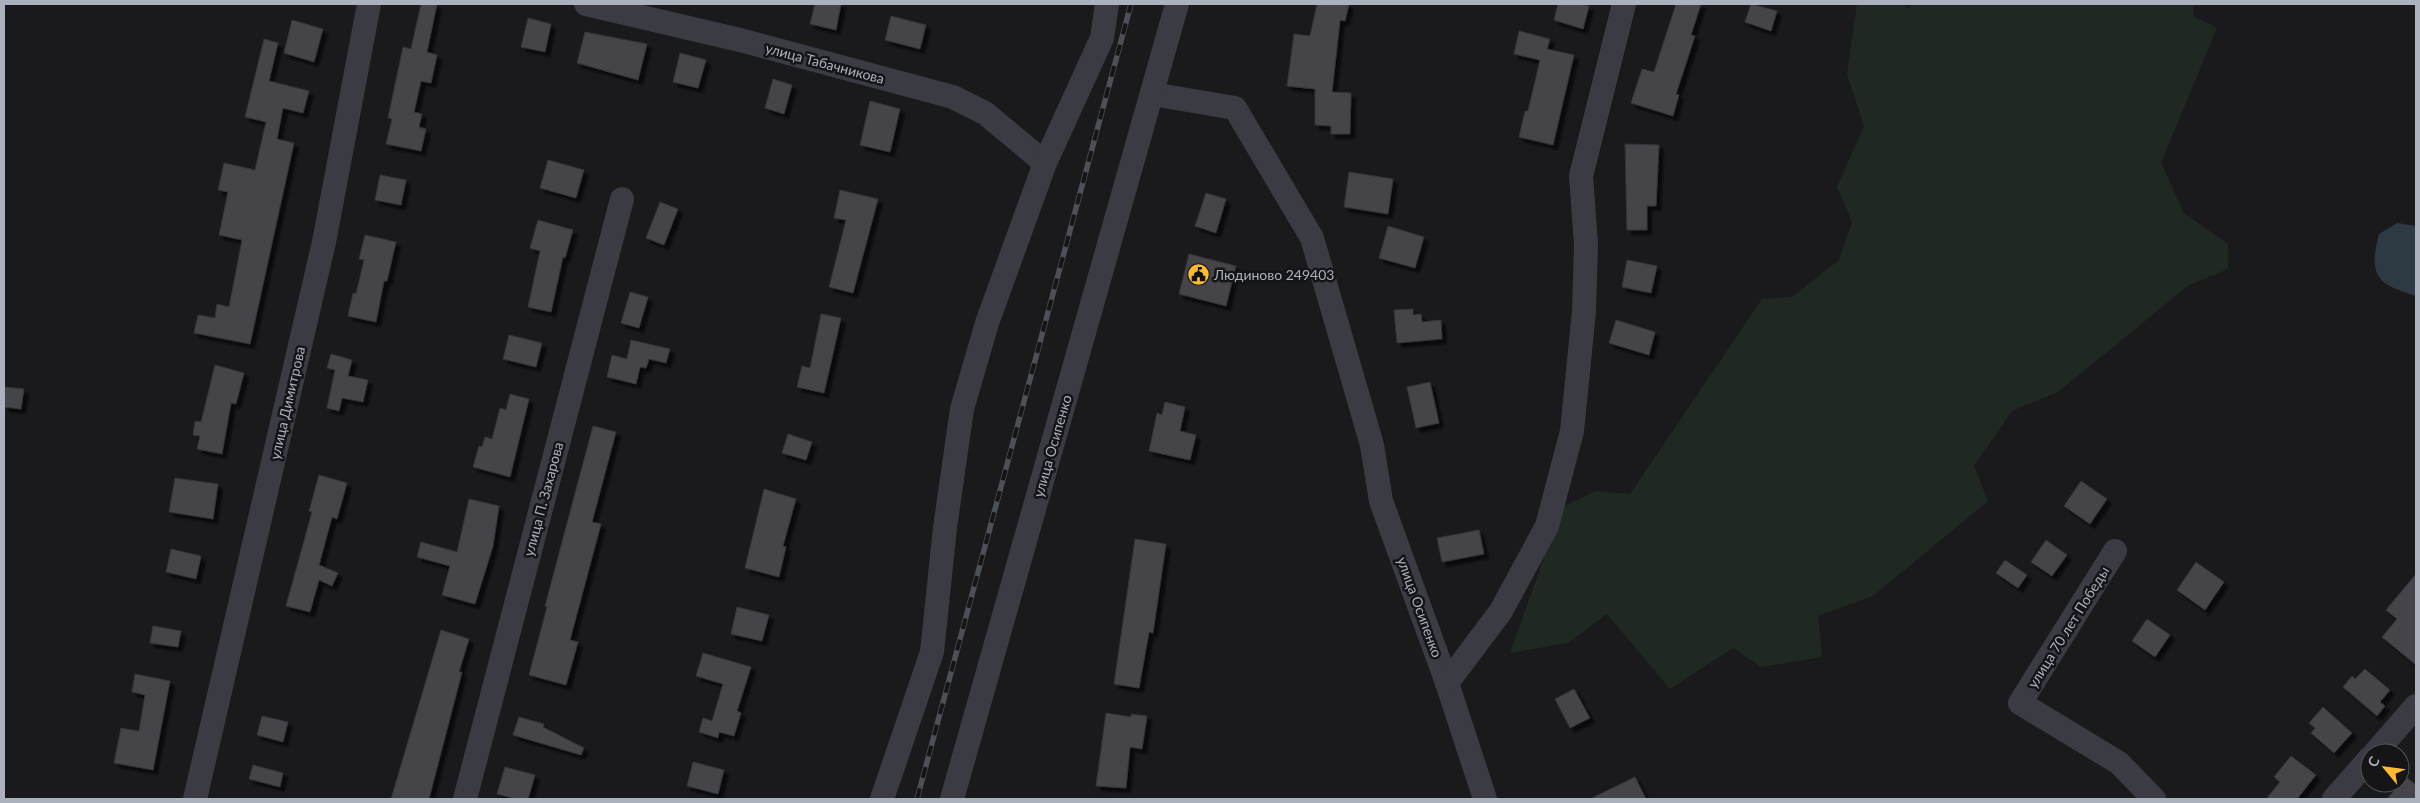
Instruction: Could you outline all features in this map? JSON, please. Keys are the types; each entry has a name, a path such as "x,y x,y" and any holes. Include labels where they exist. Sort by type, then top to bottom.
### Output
{"street":[{"name":"улица Димитрова","path":"195,799 324,242 369,4"},
{"name":"улица Табачникова","path":"586,4 740,40 953,97 985,113 1045,163"},
{"path":"882,799 932,652 945,528 962,409 987,323 1045,163 1102,38 1107,4"},
{"name":"улица Осипенко","path":"952,799 1178,4"},
{"path":"1447,683 1501,611 1547,526 1572,431 1584,311 1586,245 1582,176 1624,4"},
{"name":"улица Осипенко","path":"1152,94 1235,108 1312,238 1372,445 1381,501 1447,683 1485,799"},
{"name":"улица П. Захарова","path":"465,799 622,199"},
{"name":"улица 70 лет Победы","path":"2115,551 2020,703 2118,763 2154,799"},
{"path":"2384,743 2416,706"},
{"path":"2334,799 2360,769"}],"shaded area":[{"path":"1857,4 1901,4 1908,8 1914,4 2194,4 2193,16 2217,28 2161,163 2184,213 2228,244 2228,269 2189,285 2058,392 2012,411 1974,466 1988,501 1873,596 1818,616 1822,657 1761,667 1733,648 1670,689 1607,614 1568,643 1510,653 1562,507 1596,491 1630,494 1762,299 1792,297 1839,260 1852,222 1837,187 1864,126 1847,74"},
{"path":"2397,223 2416,226 2416,296 2403,292 2384,282 2376,269 2376,248 2379,234"}],"building":[{"path":"421,4 437,4 427,52 437,55 431,83 421,81 414,112 422,114 419,127 426,129 421,151 386,144 392,119 388,118 403,47 411,49"},
{"path":"815,4 841,4 836,30 810,24"},
{"path":"1317,4 1349,4 1345,21 1340,20 1332,92 1351,93 1350,134 1331,134 1331,126 1315,125 1315,89 1287,86 1294,34 1310,36"},
{"path":"1558,4 1589,6 1583,29 1554,20"},
{"path":"1676,4 1701,4 1691,35 1695,36 1676,94 1679,95 1673,116 1631,103 1642,69 1654,72"},
{"path":"1751,4 1777,11 1771,31 1745,22"},
{"path":"891,16 926,25 920,49 885,40"},
{"path":"528,18 551,24 545,52 521,47"},
{"path":"292,20 323,29 314,62 284,53"},
{"path":"1519,31 1550,39 1547,49 1574,55 1553,145 1519,137 1525,111 1528,111 1540,60 1514,54"},
{"path":"585,32 647,44 638,80 577,63"},
{"path":"264,39 278,43 269,81 309,91 303,113 283,108 277,139 294,143 250,344 194,333 198,315 215,318 217,304 229,307 242,240 219,235 228,192 218,190 224,163 255,170 266,122 245,117"},
{"path":"680,53 706,60 698,88 673,82"},
{"path":"773,79 792,85 784,114 765,108"},
{"path":"870,101 900,109 890,152 860,145"},
{"path":"1625,144 1659,145 1656,206 1647,206 1647,230 1627,230"},
{"path":"548,160 584,170 576,198 540,188"},
{"path":"1349,172 1393,179 1388,214 1344,207"},
{"path":"380,175 406,180 401,205 375,200"},
{"path":"840,190 878,199 853,293 829,287 846,220 834,218"},
{"path":"1206,193 1226,199 1216,233 1195,226"},
{"path":"660,202 678,209 664,245 646,238"},
{"path":"538,220 573,230 565,258 563,257 551,312 528,307 540,251 530,248"},
{"path":"1388,226 1424,237 1415,268 1379,258"},
{"path":"365,235 396,242 387,281 384,281 376,322 348,316 353,293 356,294 364,260 359,259"},
{"path":"1189,254 1236,266 1226,306 1179,294"},
{"path":"1627,260 1657,266 1651,293 1622,287"},
{"path":"630,292 648,297 639,328 621,323"},
{"path":"1413,309 1413,315 1421,314 1422,322 1441,320 1442,339 1397,343 1394,310"},
{"path":"821,314 841,318 824,393 797,387 802,366 810,368"},
{"path":"1616,320 1655,332 1649,355 1609,343"},
{"path":"509,335 542,343 536,367 503,359"},
{"path":"631,340 670,349 666,363 649,359 646,368 640,367 636,384 607,377 612,355 627,359"},
{"path":"331,354 352,360 348,376 368,380 363,402 342,398 339,411 327,408 335,370 327,368"},
{"path":"215,365 244,373 236,404 231,403 222,454 197,449 200,436 193,435 195,421 201,422"},
{"path":"1430,382 1439,423 1416,428 1407,387"},
{"path":"5,387 24,389 21,409 4,407"},
{"path":"510,394 529,399 510,477 473,467 479,446 482,447 485,437 492,439 500,408 506,410"},
{"path":"1165,402 1185,407 1180,431 1196,435 1190,460 1149,451 1157,413 1162,415"},
{"path":"593,426 616,432 592,522 601,524 570,640 578,642 566,685 529,675 547,607 545,606"},
{"path":"788,434 812,442 806,460 782,453"},
{"path":"319,475 347,483 337,519 332,517 319,565 338,573 332,586 319,580 310,612 286,606 312,512 309,511"},
{"path":"175,478 218,484 213,519 169,512"},
{"path":"2081,481 2107,499 2090,524 2064,506"},
{"path":"764,489 796,499 783,546 786,547 779,577 745,568"},
{"path":"469,499 499,506 493,546 475,604 442,595 450,566 417,557 421,542 457,552"},
{"path":"1479,530 1484,554 1442,562 1437,538"},
{"path":"1135,539 1166,544 1153,633 1149,632 1139,688 1114,684"},
{"path":"2046,540 2067,555 2052,576 2031,562"},
{"path":"171,549 201,556 196,579 166,572"},
{"path":"2005,560 2027,575 2018,588 1996,573"},
{"path":"2196,562 2224,582 2205,610 2177,590"},
{"path":"2416,574 2416,665 2382,637 2397,619 2386,610"},
{"path":"737,607 769,615 762,641 731,634"},
{"path":"2147,619 2170,635 2155,657 2132,641"},
{"path":"153,626 181,631 178,647 150,643"},
{"path":"441,630 469,639 459,672 462,672 429,799 391,799"},
{"path":"703,653 751,667 737,711 741,713 734,736 719,732 718,738 699,732 703,718 712,721 723,684 696,676"},
{"path":"2365,669 2390,690 2380,702 2385,706 2377,716 2343,687 2352,676 2355,679"},
{"path":"135,674 170,681 153,770 114,763 121,728 139,731 145,695 132,692"},
{"path":"1574,689 1590,718 1570,728 1555,699"},
{"path":"2323,707 2352,733 2334,753 2311,733 2315,728 2309,723"},
{"path":"1106,713 1131,717 1131,714 1147,716 1142,749 1130,747 1126,788 1096,786"},
{"path":"262,716 288,722 283,742 257,735"},
{"path":"519,717 544,724 543,727 584,748 581,755 513,735"},
{"path":"2291,756 2316,775 2297,799 2266,799 2280,782 2274,777"},
{"path":"693,762 724,770 718,794 687,786"},
{"path":"253,765 283,773 280,787 249,779"},
{"path":"505,767 535,775 528,799 516,799 497,794"},
{"path":"1635,777 1646,799 1590,799"},
{"path":"2410,780 2416,785 2416,799 2387,799 2392,793 2410,793"}],"railway":[{"path":"917,799 1131,4"}],"place":[{"name":"Людиново 249403","path":"1198,274"}]}
